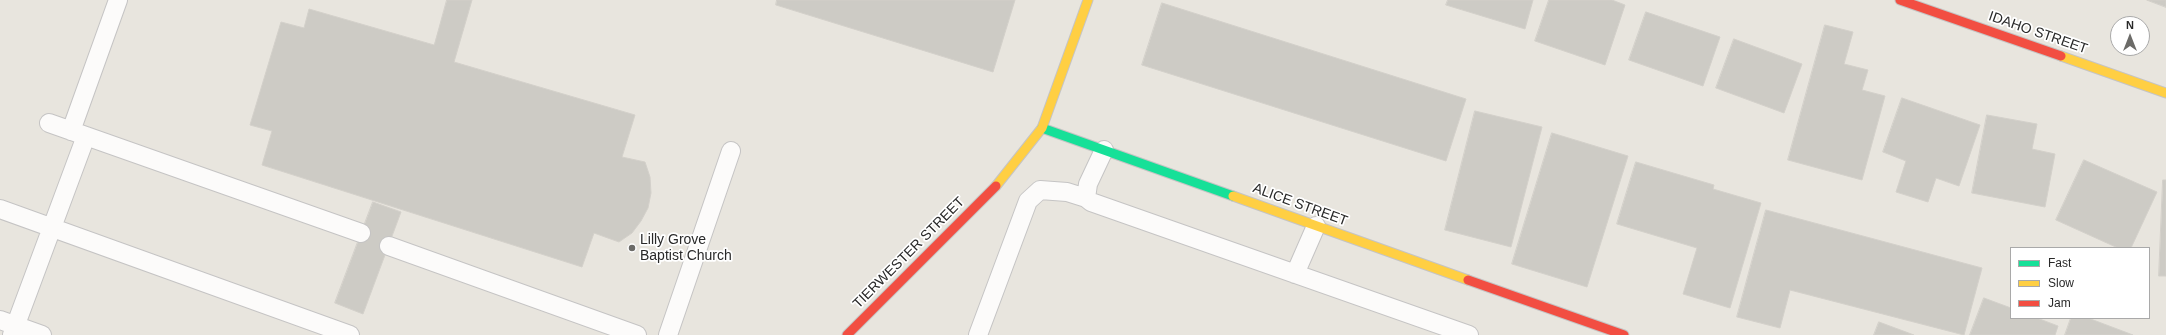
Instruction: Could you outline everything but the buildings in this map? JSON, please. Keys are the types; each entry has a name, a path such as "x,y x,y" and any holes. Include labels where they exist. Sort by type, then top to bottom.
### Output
{"street":[{"path":"1042,128 1088,0"},
{"name":"IDAHO STREET","path":"1900,0 2166,93"},
{"name":"ALICE STREET","path":"1042,128 1624,335"},
{"name":"TIERWESTER STREET","path":"847,335 992,191 1042,128"}],"lane":[{"path":"42,335 9,327 52,228 118,0"},
{"path":"49,123 361,233"},
{"path":"668,335 731,150"},
{"path":"1086,198 1088,184 1104,150"},
{"path":"978,335 1028,201 1040,190 1067,192 1086,198 1091,202 1469,335"},
{"path":"0,210 350,335"},
{"path":"1296,274 1316,226"},
{"path":"389,246 637,335"}],"traffic: fast":[{"path":"1042,128 1233,196"}],"traffic: slow":[{"path":"996,186 1042,128 1088,0"},
{"path":"2061,56 2166,93"},
{"path":"1233,196 1468,280"}],"traffic: jam":[{"path":"1900,0 2061,56"},
{"path":"847,335 996,186"},
{"path":"1468,280 1624,335"}],"place":[{"name":"Lilly Grove Baptist Church","path":"632,248"}]}
